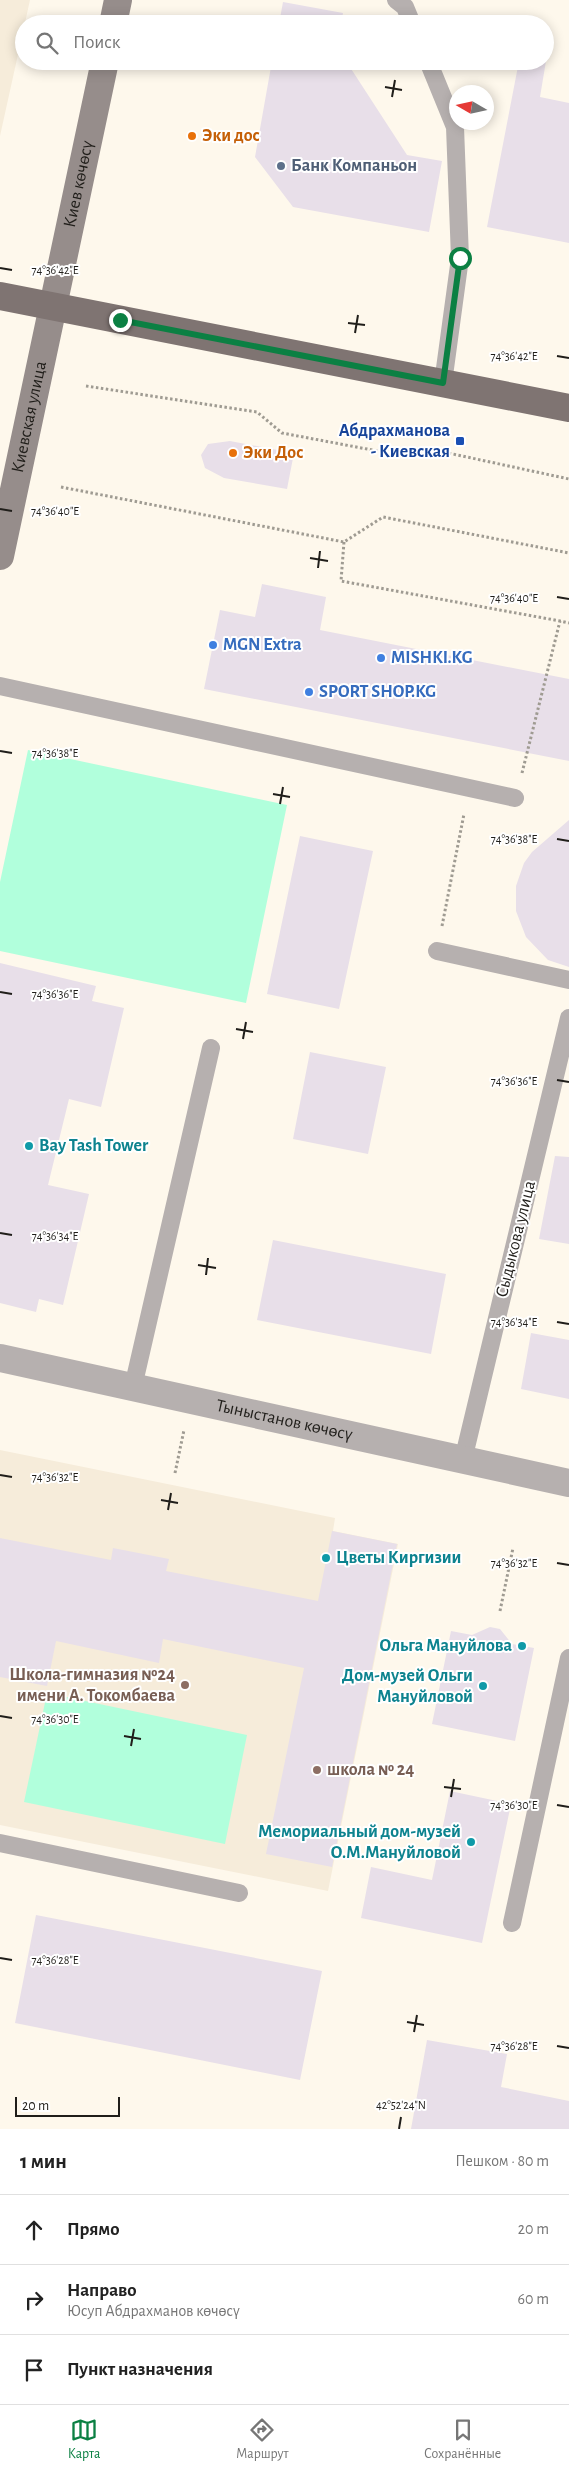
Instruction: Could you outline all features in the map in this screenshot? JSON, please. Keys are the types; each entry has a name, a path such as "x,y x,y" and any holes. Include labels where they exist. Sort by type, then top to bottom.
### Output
{"main road":[{"path":"115,15 118,0"},
{"name":"Киев көчөсү","path":"52,306 102,70"},
{"path":"0,296 569,408"},
{"name":"Киевская улица","path":"0,556 52,306"}],"street":[{"name":"Тыныстанов көчөсү","path":"0,1358 569,1483"}],"lane":[{"path":"396,0 405,7 408,15"},
{"path":"432,70 455,127 460,258 443,383"},
{"path":"0,686 515,798"},
{"path":"437,951 569,980"},
{"name":"Сыдыкова улица","path":"463,1460 569,1018"},
{"path":"133,1387 212,1048"},
{"path":"512,1923 569,1658"},
{"path":"0,1843 239,1893"}],"path":[{"path":"86,386 257,412 282,433 291,435 404,456 439,451 569,479"},
{"path":"61,487 344,542 383,517 569,553"},
{"path":"344,542 341,581 569,623"},
{"path":"515,798 560,621"},
{"path":"437,951 469,789"},
{"path":"500,1611 513,1548"}],"shaded area":[{"path":"0,0 30,0 27,15 15,15 15,68 0,136"},
{"name":"Школа-гимназия №24 имени А. Токомбаева","path":"0,1450 335,1518 333,1531 398,1544 328,1891 0,1825"}],"green space":[{"path":"28,750 287,805 246,1003 0,951 0,882"},
{"path":"47,1693 247,1735 225,1844 24,1802"}],"building":[{"path":"283,2 343,13 343,15 281,15"},
{"path":"270,70 352,70 407,155 442,161 429,232 293,207 255,157"},
{"path":"517,70 544,70 540,97 569,103 569,243 487,227"},
{"path":"230,441 294,453 287,489 224,478 205,468 201,455 208,444"},
{"path":"262,584 326,597 320,630 569,679 569,761 204,689 220,610 255,617"},
{"path":"569,820 569,967 548,960 526,937 516,911 516,886 524,863 532,852"},
{"path":"300,836 373,851 339,1009 267,994"},
{"name":"Bay Tash Tower","path":"0,963 96,986 92,1001 124,1008 101,1107 69,1099 48,1185 89,1194 63,1305 39,1299 36,1312 0,1303"},
{"path":"310,1052 386,1067 368,1154 293,1139"},
{"path":"555,1156 569,1157 569,1244 539,1239"},
{"path":"273,1240 446,1274 431,1354 257,1320"},
{"path":"531,1333 569,1340 569,1399 521,1389"},
{"name":"школа № 24","path":"332,1531 397,1544 332,1867 266,1854 304,1668 163,1639 159,1663 56,1641 47,1686 0,1677 0,1538 111,1560 113,1548 169,1559 166,1571 318,1601"},
{"name":"Дом-музей Ольги Мануйловой","path":"490,1627 500,1629 512,1644 534,1648 515,1741 432,1724 451,1631 472,1635"},
{"path":"450,1791 511,1804 482,1943 361,1918 371,1867 432,1880"},
{"path":"36,1915 322,1971 300,2080 15,2023"},
{"path":"427,2040 507,2054 501,2087 569,2101 569,2129 411,2129"}],"place":[{"name":"Эки дос","path":"192,136"},
{"name":"Банк Компаньон","path":"281,166"},
{"name":"Абдрахманова - Киевская","path":"460,441"},
{"name":"Эки Дос","path":"233,453"},
{"name":"MGN Extra","path":"213,645"},
{"name":"MISHKI.KG","path":"381,658"},
{"name":"SPORT SHOP.KG","path":"309,692"},
{"name":"Bay Tash Tower","path":"29,1146"},
{"name":"Цветы Киргизии","path":"326,1558"},
{"name":"Ольга Мануйлова","path":"522,1646"},
{"name":"Школа-гимназия №24 имени А. Токомбаева","path":"185,1685"},
{"name":"Дом-музей Ольги Мануйловой","path":"483,1686"},
{"name":"школа № 24","path":"317,1770"},
{"name":"Мемориальный дом-музей О.М.Мануйловой","path":"471,1842"}],"route":[{"path":"120,320 443,383 460,258"}]}
